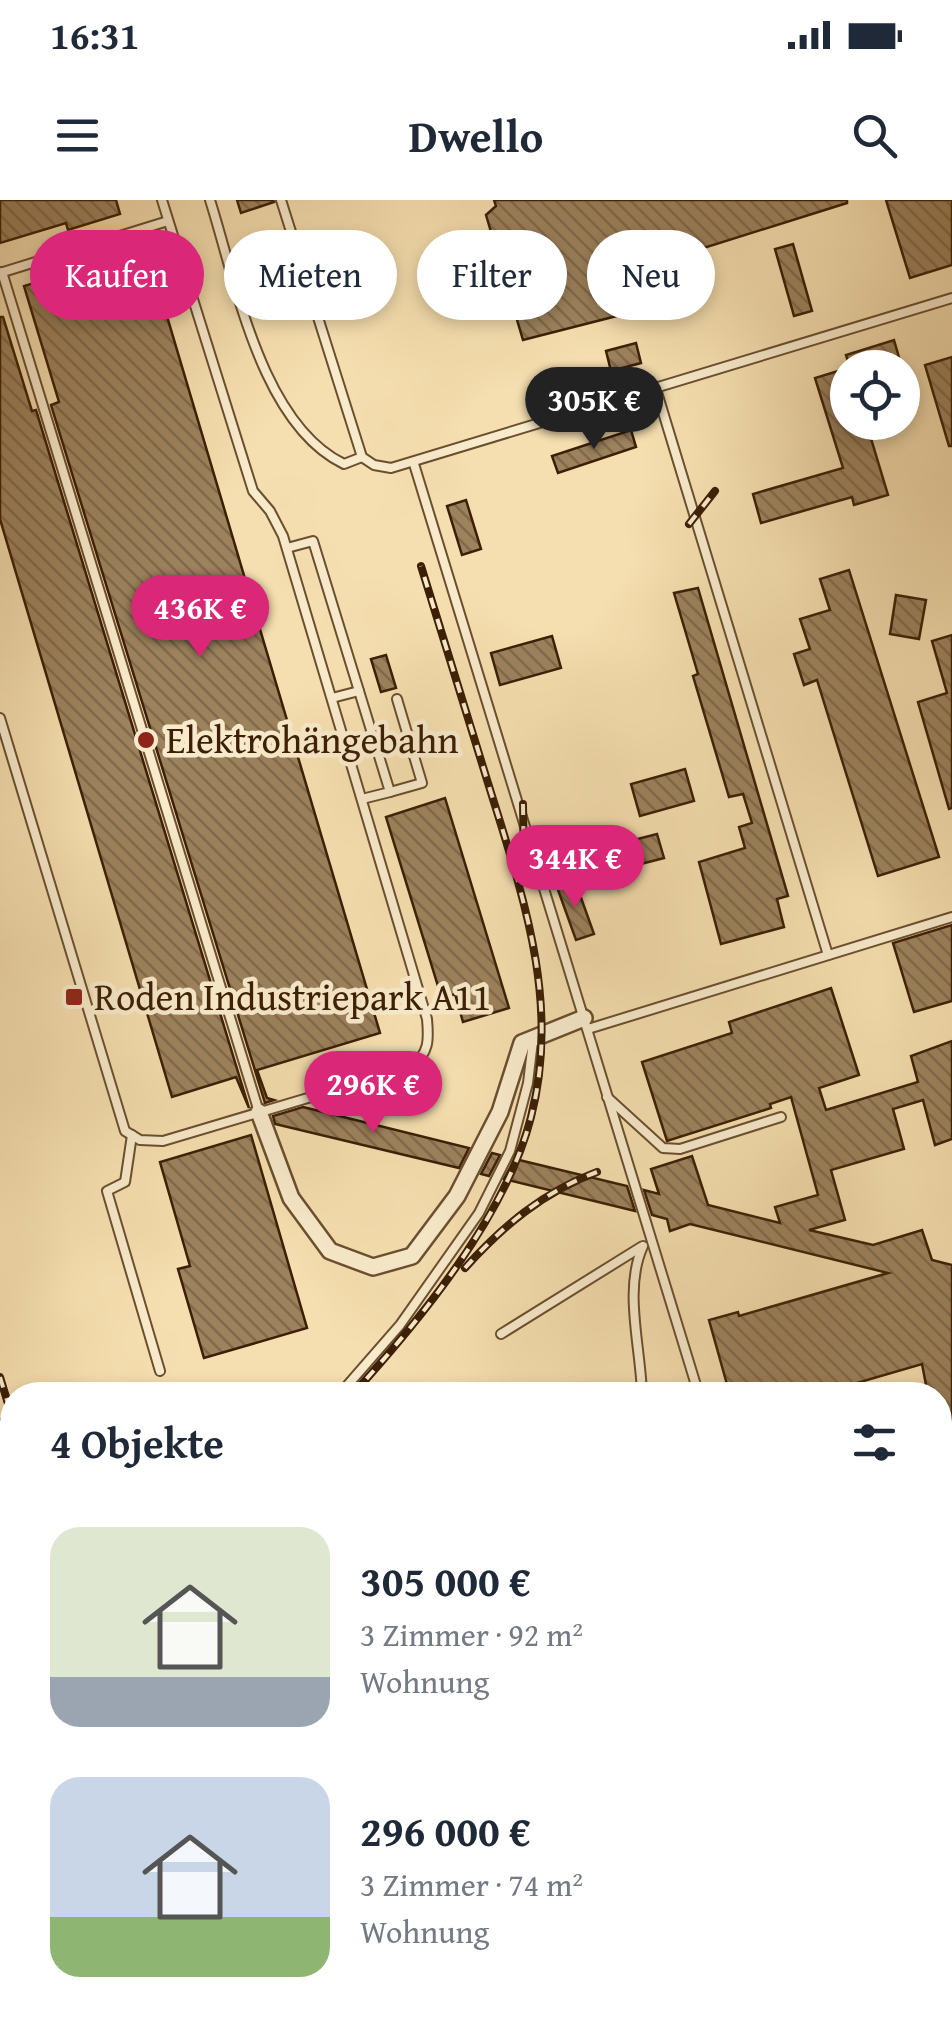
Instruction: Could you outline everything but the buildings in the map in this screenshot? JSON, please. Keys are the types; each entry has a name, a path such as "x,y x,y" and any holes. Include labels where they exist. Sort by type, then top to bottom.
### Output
{"street":[{"path":"259,1112 291,1198 330,1251 373,1267 412,1256 457,1196 500,1112 522,1043 533,1036 586,1024"}],"lane":[{"path":"0,718 125,1131 140,1140 163,1141 412,1067 426,1055 428,1019 287,548 270,511 253,491 162,200"},
{"path":"210,200 261,362 281,404 321,452 344,464 362,458"},
{"path":"280,200 362,458 374,466 414,464 952,298"},
{"path":"168,221 1,273 259,1112"},
{"path":"656,389 828,955"},
{"path":"414,464 695,1382"},
{"path":"287,548 313,541 390,792"},
{"path":"332,698 359,691"},
{"path":"362,799 422,783 396,698"},
{"path":"586,1024 952,917"},
{"path":"350,1382 400,1325 479,1213 510,1151 528,1083 533,1036"},
{"path":"608,1097 663,1148 680,1149 781,1117"},
{"path":"132,1136 124,1182 107,1191 160,1371"},
{"path":"500,1334 652,1242"},
{"path":"641,1247 633,1294 642,1382"}],"railway":[{"path":"689,524 715,491"},
{"path":"363,1382 432,1300 481,1229 519,1154 539,1074 542,1031 534,948 501,824 421,566"},
{"path":"523,804 524,870"},
{"path":"465,1268 525,1212 597,1172"},
{"path":"0,1377 2,1382"}],"place":[{"name":"Elektrohängebahn","path":"146,740"},
{"name":"Roden Industriepark A11","path":"74,997"}]}
